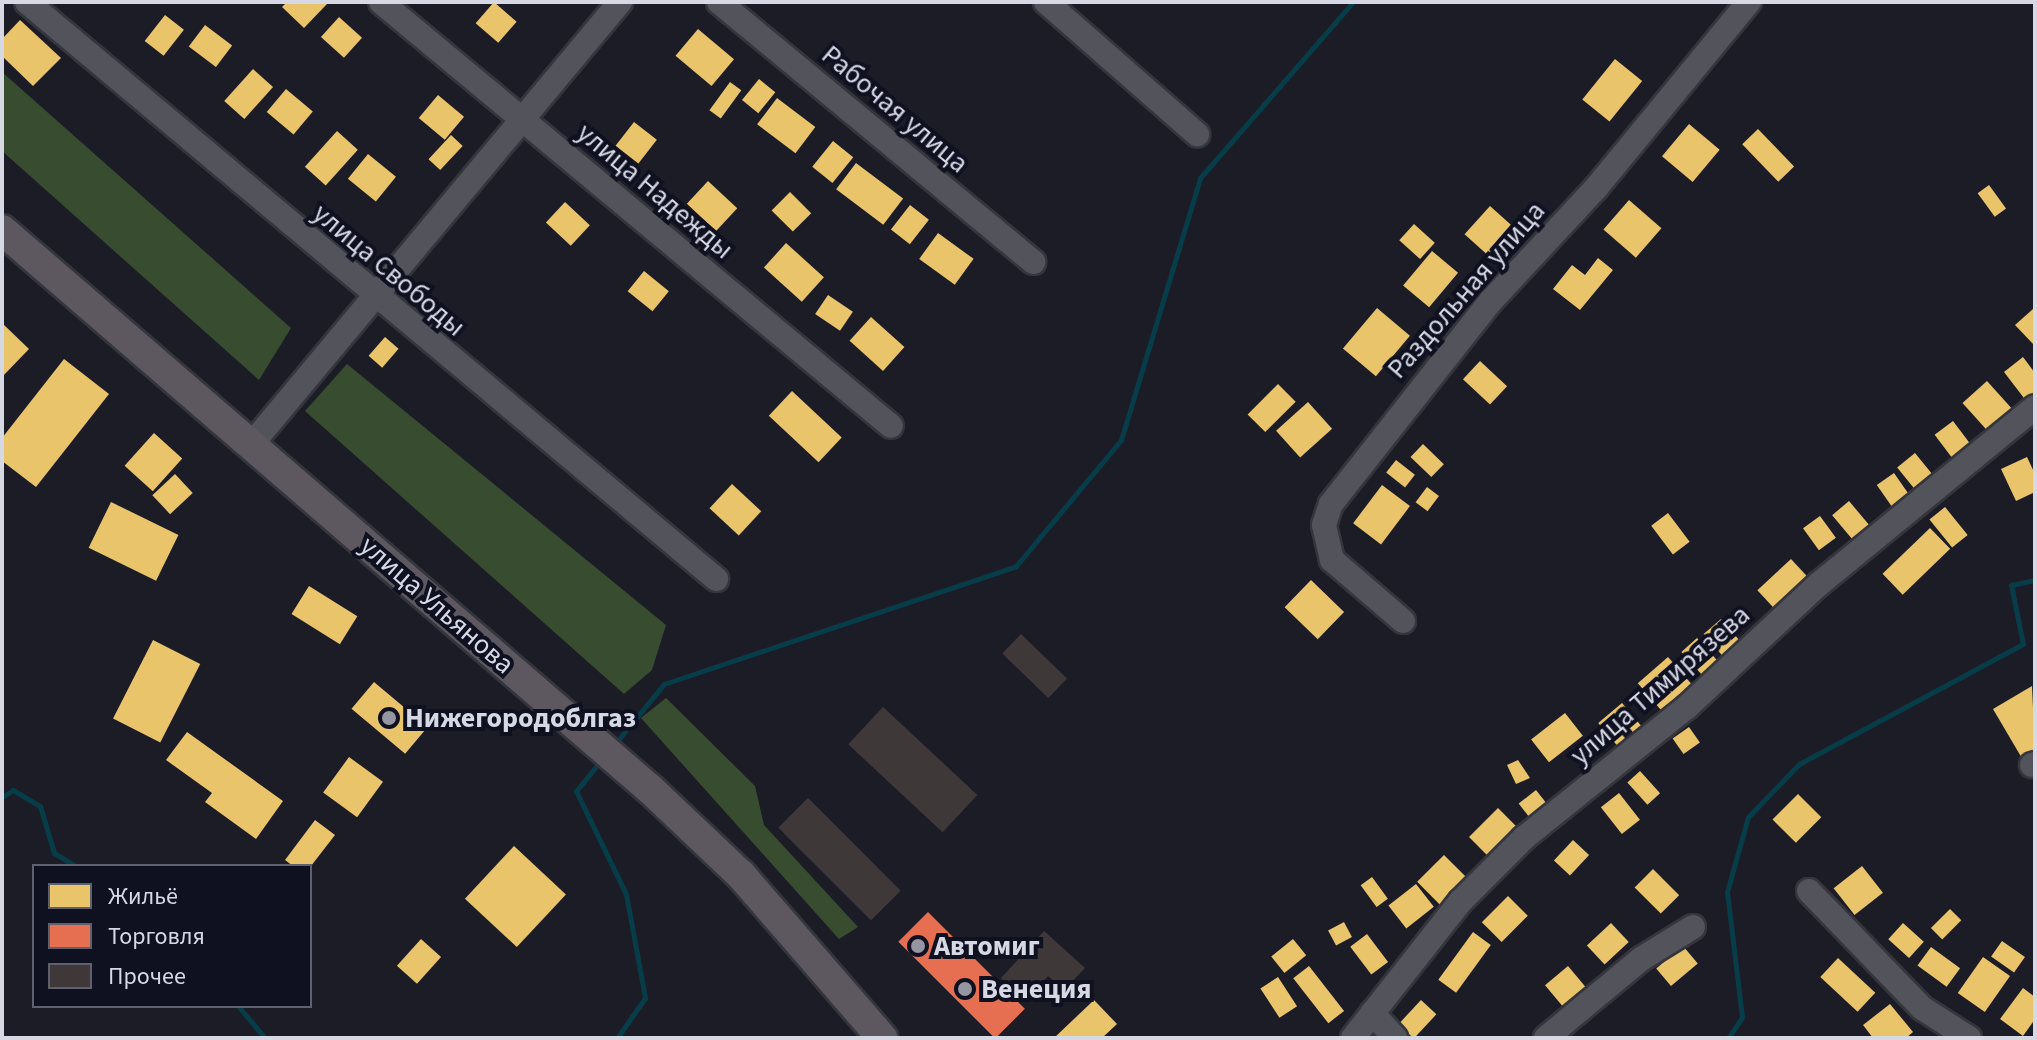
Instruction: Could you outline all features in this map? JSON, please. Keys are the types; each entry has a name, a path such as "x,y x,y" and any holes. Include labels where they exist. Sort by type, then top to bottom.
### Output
{"main road":[{"name":"улица Ульянова","path":"2,230 651,790 741,875 882,1038"}],"street":[{"name":"улица Свободы","path":"27,2 374,297 716,579"},
{"name":"улица Надежды","path":"381,2 891,426"},
{"path":"251,445 620,2"},
{"name":"Рабочая улица","path":"719,2 1033,262"},
{"path":"1046,2 1197,134"},
{"name":"Раздольная улица","path":"1403,621 1332,560 1324,525 1331,504 1491,301 1596,188 1749,2"},
{"name":"улица Тимирязева","path":"1353,1038 1461,901 1524,838 1687,707 1819,584 2035,407"},
{"path":"1809,891 1922,1008 1969,1038"},
{"path":"1546,1038 1641,959 1693,927"},
{"path":"1372,1013 1395,1038"}],"green space":[{"path":"2,72 291,328 259,380 2,151"},
{"path":"347,364 666,625 652,670 624,694 305,411"},
{"path":"666,698 755,786 764,825 858,927 839,939 641,718"}],"building: Жильё":[{"path":"287,2 327,4 304,28 282,7"},
{"path":"494,2 517,22 498,43 476,23"},
{"path":"165,15 184,30 164,56 145,41"},
{"path":"339,17 362,38 344,58 321,37"},
{"path":"20,20 61,58 33,86 2,56 2,39"},
{"path":"205,25 232,45 216,67 189,47"},
{"path":"698,29 734,59 712,86 676,56"},
{"path":"1615,59 1642,81 1609,121 1582,99"},
{"path":"253,69 273,87 244,119 224,101"},
{"path":"759,79 775,92 758,113 742,100"},
{"path":"730,82 741,90 721,119 709,110"},
{"path":"286,89 313,111 294,134 267,112"},
{"path":"438,95 464,117 445,140 419,118"},
{"path":"777,98 815,127 795,153 757,124"},
{"path":"634,122 657,140 638,163 616,146"},
{"path":"1689,124 1720,150 1693,182 1662,156"},
{"path":"1758,129 1794,166 1778,182 1742,144"},
{"path":"337,131 358,150 326,185 305,167"},
{"path":"451,135 463,146 440,170 428,159"},
{"path":"833,141 853,157 832,183 812,167"},
{"path":"368,154 396,177 376,202 348,179"},
{"path":"856,163 903,199 883,225 836,189"},
{"path":"708,181 737,208 716,231 687,204"},
{"path":"1989,185 2006,208 1995,217 1978,193"},
{"path":"790,192 811,213 793,232 772,210"},
{"path":"1629,200 1661,228 1636,258 1603,229"},
{"path":"565,202 590,225 571,246 546,222"},
{"path":"910,205 929,220 910,244 891,229"},
{"path":"1490,206 1523,236 1498,264 1465,234"},
{"path":"1414,224 1435,243 1420,259 1399,240"},
{"path":"938,233 974,259 955,285 919,259"},
{"path":"786,243 824,277 802,302 764,268"},
{"path":"1432,251 1458,273 1429,307 1403,285"},
{"path":"1598,258 1613,270 1580,310 1553,289 1572,265 1585,275"},
{"path":"644,271 669,291 653,311 628,291"},
{"path":"828,295 853,312 840,331 815,314"},
{"path":"1377,308 1410,336 1376,376 1343,349"},
{"path":"2033,309 2035,311 2035,346 2015,325"},
{"path":"871,317 904,347 883,371 850,341"},
{"path":"2,323 29,349 2,377"},
{"path":"385,337 399,349 382,368 369,356"},
{"path":"2023,357 2035,373 2035,396 2027,402 2004,372"},
{"path":"64,359 109,394 36,487 2,461 2,438"},
{"path":"1480,361 1507,386 1490,405 1463,379"},
{"path":"1987,381 2013,410 1989,432 1962,403"},
{"path":"1278,384 1296,402 1265,432 1248,414"},
{"path":"792,391 842,437 819,462 769,416"},
{"path":"1308,402 1332,429 1300,458 1276,431"},
{"path":"1953,421 1972,446 1953,460 1935,435"},
{"path":"154,433 182,458 153,491 125,466"},
{"path":"1423,444 1444,464 1431,477 1410,457"},
{"path":"1915,453 1935,478 1917,492 1897,467"},
{"path":"2027,457 2035,474 2035,492 2016,501 2001,469"},
{"path":"1396,460 1415,475 1405,487 1386,473"},
{"path":"1894,473 1910,496 1893,508 1877,485"},
{"path":"175,474 193,493 170,514 152,495"},
{"path":"732,484 761,511 739,535 709,508"},
{"path":"1382,485 1410,506 1381,544 1353,523"},
{"path":"1427,487 1439,496 1428,511 1416,502"},
{"path":"1849,501 1870,526 1853,540 1832,515"},
{"path":"111,502 178,535 156,581 89,548"},
{"path":"1945,507 1968,535 1952,548 1929,520"},
{"path":"1668,513 1690,542 1673,554 1651,526"},
{"path":"1820,516 1836,538 1819,550 1803,528"},
{"path":"1930,528 1950,549 1903,595 1883,574"},
{"path":"1791,559 1814,583 1780,615 1757,590"},
{"path":"1311,580 1344,612 1318,639 1285,607"},
{"path":"309,586 357,616 340,644 292,614"},
{"path":"1721,619 1743,644 1725,659 1704,634"},
{"path":"1697,638 1718,661 1702,675 1681,652"},
{"path":"153,640 200,664 160,742 113,718"},
{"path":"1668,657 1694,687 1664,713 1638,683"},
{"name":"Нижегородоблгаз","path":"374,682 428,727 405,754 352,709"},
{"path":"2032,686 2035,753 2023,760 1993,709"},
{"path":"1622,703 1644,729 1620,749 1598,723"},
{"path":"1565,713 1583,736 1549,762 1531,739"},
{"path":"1689,727 1700,743 1684,754 1673,738"},
{"path":"187,732 283,801 256,839 205,802 212,793 166,760"},
{"path":"349,757 383,782 357,817 323,793"},
{"path":"1518,760 1530,778 1516,784 1507,765"},
{"path":"1640,771 1660,793 1647,805 1627,782"},
{"path":"1536,790 1550,808 1533,822 1519,804"},
{"path":"1619,793 1640,820 1622,834 1601,807"},
{"path":"1798,794 1821,817 1796,843 1773,819"},
{"path":"1498,808 1520,830 1491,859 1469,837"},
{"path":"315,820 335,835 312,865 290,864 285,860"},
{"path":"1573,840 1589,855 1570,875 1554,860"},
{"path":"514,846 566,894 517,947 465,899"},
{"path":"1444,855 1467,878 1440,905 1417,882"},
{"path":"1862,866 1883,893 1855,915 1834,888"},
{"path":"1653,869 1679,895 1661,914 1635,887"},
{"path":"1372,877 1388,899 1377,907 1361,885"},
{"path":"1416,884 1434,907 1406,928 1388,906"},
{"path":"1508,896 1528,916 1502,942 1482,922"},
{"path":"1950,909 1961,920 1942,939 1931,928"},
{"path":"1344,922 1352,937 1336,945 1328,930"},
{"path":"1611,923 1629,942 1605,965 1587,946"},
{"path":"1903,923 1924,942 1909,958 1888,939"},
{"path":"1473,932 1491,945 1456,993 1438,980"},
{"path":"1367,934 1388,962 1371,975 1350,947"},
{"path":"421,939 441,957 417,984 397,966"},
{"path":"1293,939 1306,955 1284,973 1271,957"},
{"path":"2002,941 2025,957 2014,973 1991,957"},
{"path":"1683,946 1698,964 1671,986 1656,968"},
{"path":"1931,947 1960,968 1947,987 1917,966"},
{"path":"1983,957 2010,976 1985,1012 1958,993"},
{"path":"1838,958 1875,993 1858,1012 1820,977"},
{"path":"1309,966 1344,1011 1328,1023 1293,978"},
{"path":"1568,966 1587,989 1564,1008 1545,985"},
{"path":"1278,977 1297,1006 1279,1018 1260,988"},
{"path":"2023,988 2035,997 2035,1019 2023,1036 2000,1019"},
{"path":"1094,1000 1117,1024 1102,1038 1054,1038"},
{"path":"1421,1000 1436,1014 1414,1038 1398,1024"},
{"path":"1890,1004 1913,1032 1906,1038 1873,1038 1863,1025"}],"building: Торговля":[{"path":"928,912 1025,1009 995,1038 898,942"}],"building: Прочее":[{"path":"1021,634 1067,678 1048,698 1002,653"},
{"path":"883,707 977,795 943,832 848,744"},
{"path":"808,798 901,891 871,920 778,828"},
{"path":"1044,931 1085,968 1064,990 1048,976 1026,1001 1001,978"}],"waterway":[{"path":"618,740 664,684 1016,566 1121,440 1200,178 1353,2"},
{"path":"1728,1038 1742,1017 1727,892 1748,817 1799,764 2023,644 2011,585 2035,580"},
{"path":"598,764 576,791 626,894 645,998 617,1038"},
{"path":"2,797 13,790 40,806 54,853 73,864"},
{"path":"240,1008 265,1038"}],"place":[{"name":"Нижегородоблгаз","path":"389,718"},
{"name":"Автомиг","path":"918,946"},
{"name":"Венеция","path":"965,989"}]}
